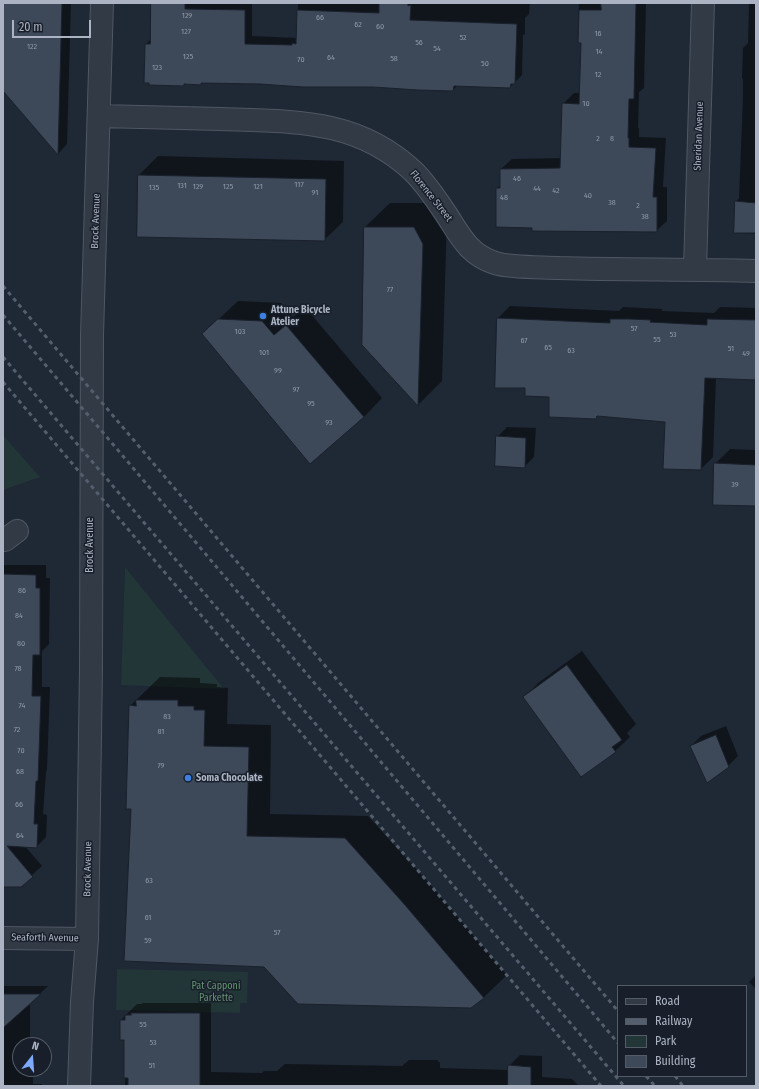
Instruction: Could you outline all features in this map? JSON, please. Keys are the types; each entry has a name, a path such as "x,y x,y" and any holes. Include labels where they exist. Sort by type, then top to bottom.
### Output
{"street":[{"name":"Brock Avenue","path":"79,1086 82,1002 87,939 91,668 92,335 100,116 102,3"},
{"name":"Sheridan Avenue","path":"695,269 703,3"},
{"name":"Florence Street","path":"100,116 283,121 320,125 349,132 392,154 414,172 444,210 464,242 478,256 496,264 578,269 695,269 756,271"},
{"name":"Seaforth Avenue","path":"3,938 87,939"}],"green space":[{"path":"3,435 40,477 3,490"},
{"path":"125,567 224,689 121,685"},
{"name":"Pat Capponi Parkette","path":"117,969 248,972 247,1003 240,1003 240,1013 116,1010"}],"building":[{"path":"3,3 62,3 58,155 3,91"},
{"path":"151,3 185,3 185,9 245,10 245,44 296,44 297,10 379,13 379,3 408,3 408,6 411,5 410,20 517,24 515,84 511,84 510,88 454,86 453,91 373,87 303,87 260,84 201,83 201,85 184,84 184,86 149,85 149,83 144,83 145,44 150,44"},
{"path":"601,3 636,3 634,99 629,99 628,138 629,147 656,148 653,197 657,197 657,232 532,231 532,228 496,227 496,188 500,188 500,169 560,168 562,103 579,104 581,43 578,43 579,10 601,10"},
{"path":"138,175 326,179 325,241 137,237"},
{"path":"735,201 756,203 756,233 734,233"},
{"path":"364,227 414,227 423,244 418,406 362,345"},
{"path":"497,318 610,323 610,319 630,319 651,320 650,322 707,325 707,319 756,320 756,380 705,378 701,470 663,469 665,422 597,416 596,419 549,417 549,397 525,396 525,388 495,388"},
{"path":"218,319 262,321 274,335 286,325 364,417 310,464 202,334"},
{"path":"496,436 526,438 525,468 495,466"},
{"path":"714,463 756,465 756,506 713,505"},
{"path":"3,574 36,575 36,588 40,588 40,655 33,655 32,696 41,696 38,781 36,781 34,824 38,824 37,848 7,846 33,877 21,887 3,887"},
{"path":"567,665 622,740 612,747 616,752 581,777 523,697"},
{"path":"136,700 178,700 178,706 194,706 194,710 205,710 204,746 249,747 247,836 345,838 405,905 484,998 471,1008 298,1004 264,967 124,961 131,809 126,809 129,705 136,706"},
{"path":"716,735 729,767 707,783 690,746"},
{"path":"3,994 41,994 3,1028"},
{"path":"131,1013 200,1013 200,1086 128,1086 128,1078 124,1078 124,1040 120,1040 120,1020 125,1020 125,1015 131,1015"},
{"path":"508,1065 531,1067 531,1086 508,1086"}],"railway":[{"path":"3,286 617,1010"},
{"path":"3,315 617,1042"},
{"path":"3,357 624,1086"},
{"path":"3,382 601,1086"},
{"path":"647,1077 655,1086"},
{"path":"676,1077 683,1086"}],"place":[{"name":"Attune Bicycle Atelier","path":"263,316"},
{"name":"Soma Chocolate","path":"188,778"}]}
